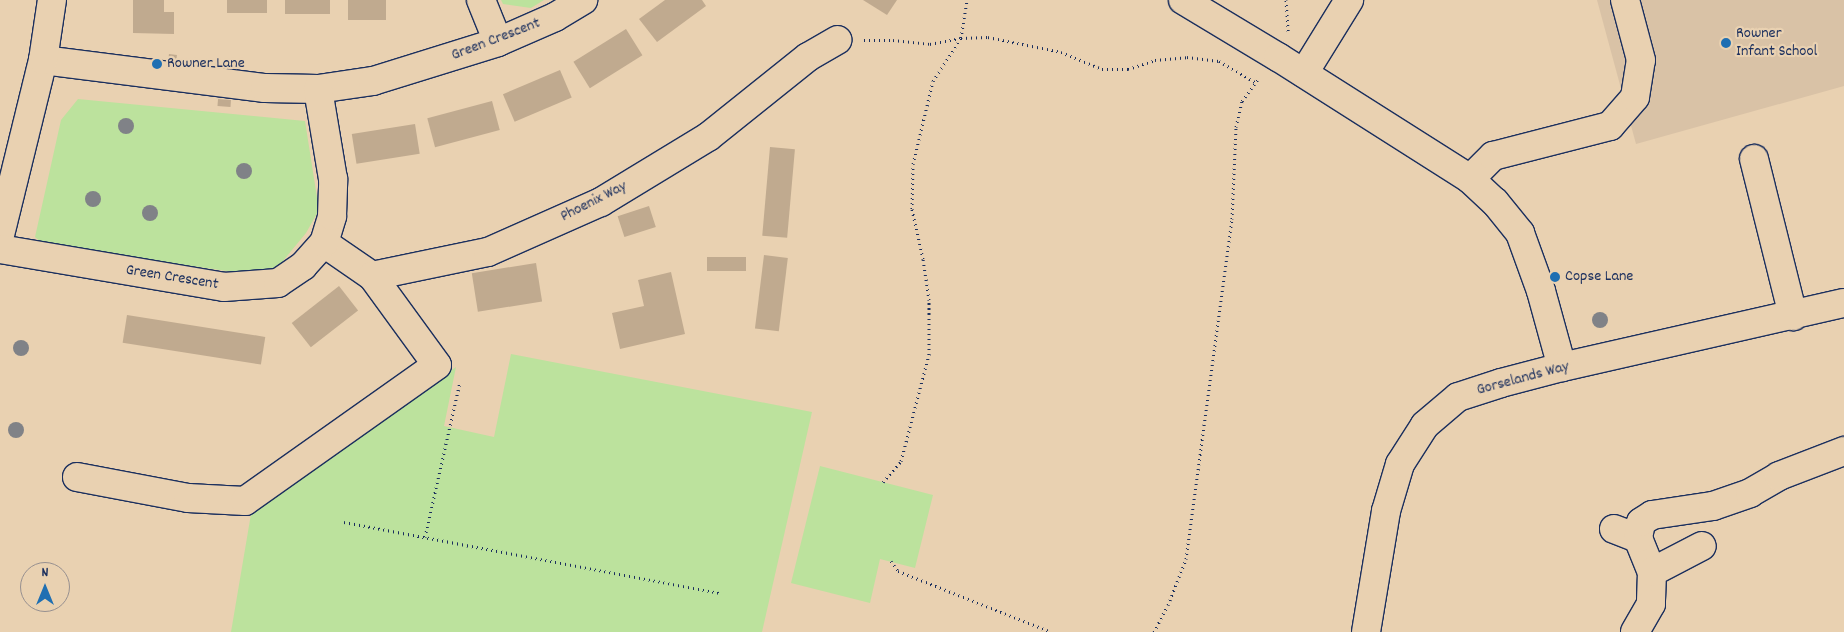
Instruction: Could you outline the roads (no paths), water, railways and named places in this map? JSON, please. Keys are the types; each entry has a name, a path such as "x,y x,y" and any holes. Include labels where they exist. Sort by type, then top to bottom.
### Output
{"street":[{"path":"0,235 43,60 52,0"},
{"path":"481,0 498,42"},
{"name":"Green Crescent","path":"43,60 265,88 318,89 373,81 498,42 555,16 583,0"},
{"path":"1183,0 1304,73 1470,179 1494,202 1520,233 1541,291 1562,368"},
{"path":"1304,73 1349,0"},
{"path":"1470,179 1493,156 1610,126 1635,97 1641,60 1625,0"},
{"name":"Phoenix Way","path":"372,276 488,252 602,202 708,137 808,57 837,40"},
{"name":"Green Crescent","path":"0,249 224,287 278,283 303,266 324,243 332,216 333,179 318,89"},
{"path":"1754,159 1794,316"},
{"path":"77,477 188,498 245,501 437,365 372,276 324,243"},
{"name":"Gorselands Way","path":"1366,632 1386,511 1400,464 1425,425 1458,397 1501,383 1562,368 1844,303"},
{"path":"1635,632 1651,604 1652,572 1626,534 1652,514 1713,506 1750,493 1787,472 1844,451"},
{"path":"1652,572 1702,546"}],"place":[{"name":"Rowner Infant School","path":"1726,43"},
{"name":"Rowner Lane","path":"157,64"},
{"name":"Copse Lane","path":"1555,277"}]}
